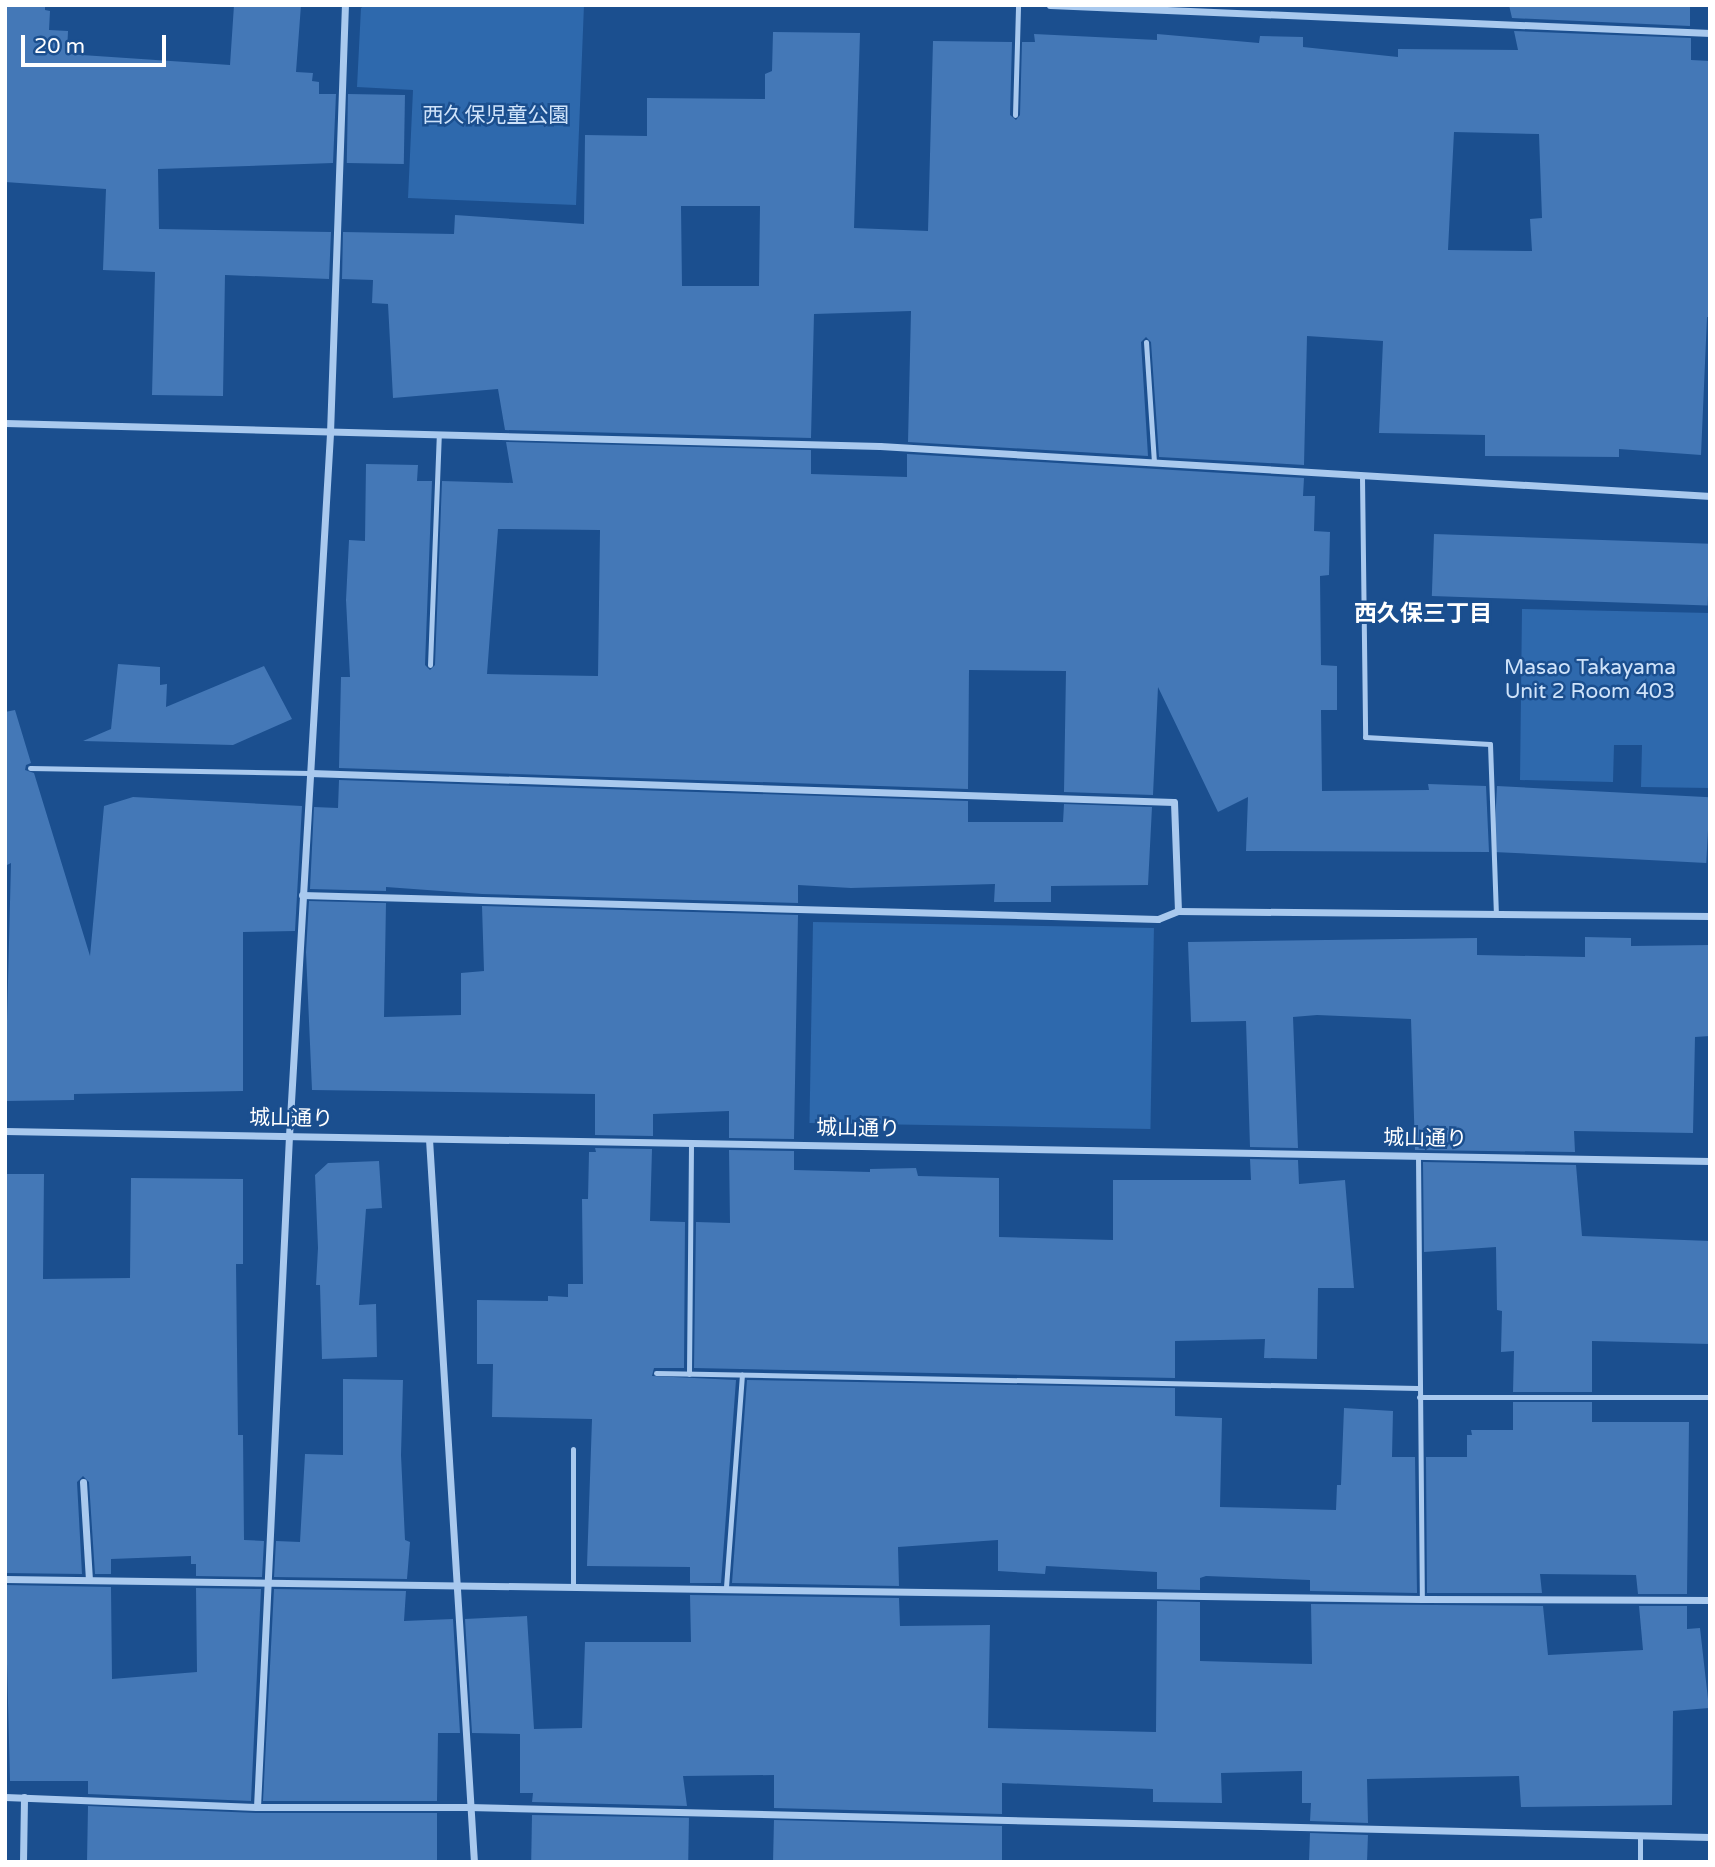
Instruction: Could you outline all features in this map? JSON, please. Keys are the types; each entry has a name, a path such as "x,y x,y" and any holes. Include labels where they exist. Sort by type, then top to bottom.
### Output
{"street":[{"path":"257,1807 289,1136 330,433 345,5"},
{"path":"1049,5 1159,7 1710,33"},
{"path":"5,423 880,446 1710,496"},
{"path":"310,773 1174,802 1178,911"},
{"path":"302,895 1158,919 1178,911 1710,916"},
{"name":"城山通り","path":"5,1131 1710,1161"},
{"path":"429,1139 474,1862"},
{"path":"83,1482 89,1580"},
{"path":"5,1579 726,1587 1422,1599 1710,1600"},
{"path":"5,1797 257,1807 469,1807 1710,1837"},
{"path":"23,1862 24,1797"}],"lane":[{"path":"1015,115 1018,5"},
{"path":"1146,342 1154,463"},
{"path":"430,666 439,435"},
{"path":"1362,477 1365,737 1490,744 1496,912"},
{"path":"30,768 310,773"},
{"path":"689,1374 691,1143"},
{"path":"1418,1156 1422,1599"},
{"path":"656,1373 1418,1388"},
{"path":"726,1587 742,1375"},
{"path":"1419,1397 1710,1398"},
{"path":"573,1449 573,1585"},
{"path":"1640,1835 1640,1862"}],"green space":[{"name":"西久保児童公園","path":"365,5 584,5 576,205 408,198 413,90 357,87 361,8"},
{"name":"Masao Takayama Unit 2 Room 403","path":"1522,609 1710,613 1710,788 1641,787 1642,745 1614,745 1613,782 1520,780"},
{"path":"813,922 1154,928 1150,1129 809,1123"}],"building":[{"path":"5,5 45,5 45,10 50,11 49,30 68,31 67,54 230,65 234,5 301,5 296,72 313,73 312,81 319,82 319,94 336,94 333,163 158,169 159,229 331,232 329,279 225,275 223,396 152,395 155,272 103,270 106,189 5,182"},
{"path":"1509,5 1690,5 1690,26 1512,18"},
{"path":"1514,31 1691,38 1691,60 1710,61 1710,317 1707,317 1701,455 1619,449 1619,457 1485,456 1485,435 1379,433 1383,341 1307,336 1304,465 1159,457 1151,342 1146,337 1141,342 1148,456 908,442 911,311 814,314 811,438 505,430 498,389 393,398 388,304 372,303 373,280 342,279 343,232 454,234 455,215 584,224 585,135 647,136 647,98 765,99 765,74 772,71 773,32 860,33 854,228 928,231 933,41 1012,42 1010,115 1016,120 1020,115 1022,42 1035,42 1034,34 1157,40 1157,34 1259,43 1260,36 1303,37 1303,47 1398,57 1398,49 1518,50","holes":["1454,132 1539,134 1542,218 1530,219 1532,251 1448,250","681,206 760,206 759,286 682,286"]},
{"path":"348,94 405,95 404,164 347,163"},
{"path":"506,442 811,450 811,474 907,477 907,454 1304,478 1303,496 1315,496 1314,531 1330,532 1329,575 1320,576 1321,665 1337,666 1337,710 1321,710 1322,791 1429,790 1428,784 1486,786 1489,852 1246,851 1248,797 1218,812 1158,687 1153,795 1064,792 1066,671 969,670 968,789 339,768 341,677 350,677 346,600 349,540 365,541 366,464 418,465 417,481 432,481 425,665 430,670 435,665 442,481 513,483","holes":["498,529 600,530 598,676 487,674"]},
{"path":"1434,534 1710,544 1708,606 1432,596"},
{"path":"118,664 160,667 160,685 167,684 166,707 264,666 292,719 233,745 83,741 111,729"},
{"path":"15,710 31,763 26,765 25,770 34,773 90,956 104,806 133,797 302,806 295,931 243,932 243,1091 74,1094 74,1100 5,1101 11,863 5,866 5,712"},
{"path":"339,780 968,801 968,822 1063,822 1064,804 1152,807 1148,885 1051,886 1051,902 994,902 995,884 851,888 798,885 798,903 482,894 386,887 386,891 310,889 314,807 338,808"},
{"path":"1497,786 1710,797 1706,863 1494,852"},
{"path":"309,901 386,903 384,1017 461,1015 461,973 484,971 482,906 798,915 794,1139 729,1138 729,1111 653,1114 653,1136 595,1135 595,1094 312,1090 306,952"},
{"path":"1585,937 1631,938 1631,946 1710,945 1710,1036 1695,1037 1693,1133 1574,1131 1575,1152 1415,1150 1411,1019 1317,1015 1293,1017 1298,1148 1250,1147 1246,1021 1191,1022 1188,942 1477,938 1477,955 1585,957"},
{"path":"595,1148 652,1149 650,1221 685,1222 684,1368 654,1368 652,1376 736,1380 721,1583 690,1583 690,1567 587,1566 592,1419 492,1417 493,1364 477,1364 477,1300 548,1301 548,1296 568,1297 568,1284 583,1284 582,1199 588,1199 589,1152 596,1152"},
{"path":"729,1150 794,1151 794,1170 870,1172 870,1169 916,1168 918,1176 999,1178 999,1237 1113,1240 1113,1180 1251,1180 1250,1159 1298,1160 1299,1184 1345,1180 1354,1288 1318,1288 1317,1359 1264,1358 1265,1339 1175,1341 1175,1378 694,1368 696,1222 730,1223"},
{"path":"379,1161 382,1208 366,1209 359,1305 376,1304 377,1357 322,1359 320,1285 316,1285 318,1248 315,1175 328,1163"},
{"path":"1423,1162 1576,1165 1582,1236 1710,1241 1710,1344 1592,1341 1592,1392 1513,1392 1514,1351 1501,1352 1502,1311 1497,1310 1496,1247 1424,1252"},
{"path":"5,1174 44,1174 43,1279 130,1278 131,1178 243,1179 243,1264 236,1264 238,1435 243,1435 244,1540 264,1541 262,1577 196,1576 196,1564 191,1564 191,1556 111,1559 111,1574 95,1574 89,1482 83,1476 77,1482 82,1574 5,1573"},
{"path":"343,1379 403,1380 401,1455 405,1540 410,1542 407,1579 274,1577 276,1541 300,1542 305,1454 343,1455"},
{"path":"747,1380 1175,1388 1175,1416 1222,1418 1220,1507 1336,1510 1337,1485 1341,1485 1344,1408 1393,1411 1392,1457 1415,1457 1417,1593 1310,1591 1310,1580 1206,1576 1200,1578 1200,1590 1157,1589 1157,1572 1046,1566 1045,1574 998,1571 998,1540 898,1547 899,1586 732,1583"},
{"path":"1513,1402 1592,1402 1592,1422 1689,1422 1687,1594 1638,1594 1636,1575 1540,1574 1542,1593 1427,1593 1426,1457 1467,1457 1467,1435 1472,1435 1471,1430 1513,1430"},
{"path":"5,1585 111,1587 112,1679 197,1672 196,1588 261,1589 251,1801 88,1794 88,1781 10,1781"},
{"path":"274,1589 406,1591 404,1621 453,1619 460,1733 438,1733 437,1801 263,1801"},
{"path":"690,1595 899,1598 900,1626 990,1625 988,1728 1156,1732 1157,1601 1200,1602 1200,1661 1312,1664 1311,1604 1543,1606 1548,1655 1643,1650 1639,1606 1687,1606 1687,1629 1700,1628 1709,1708 1673,1711 1672,1805 1521,1807 1519,1776 1367,1779 1368,1823 1310,1821 1311,1803 1302,1803 1302,1771 1221,1773 1222,1803 1153,1802 1153,1789 1002,1783 1002,1814 774,1808 774,1775 683,1776 687,1806 532,1802 533,1793 520,1793 520,1734 472,1733 465,1619 527,1616 534,1729 582,1728 585,1642 691,1642"},
{"path":"88,1806 257,1813 437,1813 437,1862 87,1862"},
{"path":"532,1815 689,1818 688,1862 531,1862"},
{"path":"774,1820 1002,1826 1002,1860 773,1862"},
{"path":"1310,1833 1368,1835 1367,1862 1309,1862"}],"district":[{"name":"西久保三丁目","path":"1423,614"}]}
